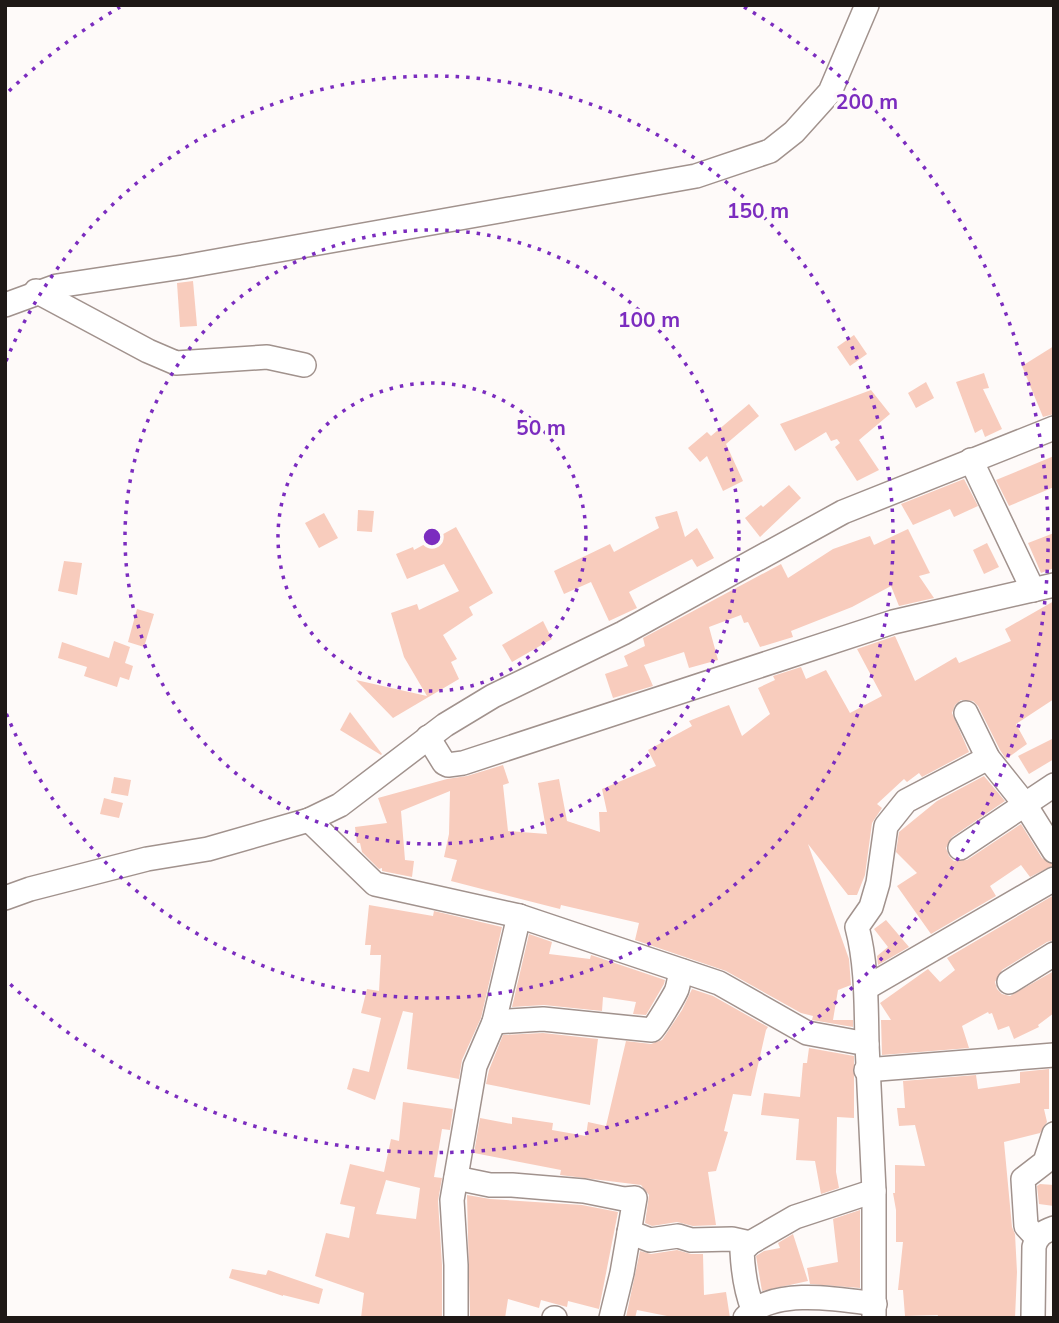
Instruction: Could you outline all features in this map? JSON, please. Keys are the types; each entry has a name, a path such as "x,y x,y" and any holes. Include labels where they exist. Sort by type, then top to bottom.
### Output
{"street":[{"path":"5,305 36,291 57,286 183,267 696,176 770,152 794,132 830,92 867,5"},
{"path":"36,291 148,351 176,363 267,357 304,365"},
{"path":"5,898 146,859 228,844 309,820 340,805 428,737 493,696 623,633 843,512 1054,428"},
{"path":"428,737 444,763 463,763 893,622 1043,587 971,460"},
{"path":"967,713 988,758 1024,803 1054,851"},
{"path":"874,1191 794,1217 750,1243 742,1251 749,1313 772,1301 793,1299 837,1299 875,1311 874,1191 866,1070 866,988 862,946 857,927 871,907 878,883 886,826 906,801 988,758"},
{"path":"960,848 1054,785"},
{"path":"309,820 375,884 519,916 719,983 807,1032 867,1044"},
{"path":"866,988 1054,879"},
{"path":"456,1318 452,1200 475,1066 494,1022 519,916"},
{"path":"1009,982 1054,954"},
{"path":"494,1022 543,1018 652,1030 659,1023 676,991 682,971"},
{"path":"866,1070 1051,1053"},
{"path":"1045,1233 1032,1235 1026,1226 1023,1179 1045,1162 1054,1134"},
{"path":"456,1178 490,1185 584,1191 624,1199 635,1198 611,1318"},
{"path":"629,1232 650,1240 678,1236 691,1240 732,1239 750,1243"},
{"path":"1033,1318 1033,1263 1045,1233"}],"building":[{"path":"193,281 197,326 180,327 177,283"},
{"path":"854,335 867,354 850,366 837,347"},
{"path":"1054,346 1054,414 1043,417 1022,366"},
{"path":"984,373 989,388 983,389 1002,429 985,437 982,429 975,433 956,382"},
{"path":"926,382 934,398 916,408 908,393"},
{"path":"871,390 890,414 859,440 879,470 857,481 835,447 840,443 837,439 831,441 826,432 795,451 780,424"},
{"path":"749,404 759,416 726,444 743,481 723,491 707,456 700,462 688,448 707,432 711,436"},
{"path":"1054,456 1054,487 1009,506 996,480"},
{"path":"964,479 978,506 954,517 950,509 913,525 901,504"},
{"path":"789,485 801,498 760,537 745,518"},
{"path":"358,510 374,511 372,532 357,531"},
{"path":"677,511 685,537 697,528 714,558 697,567 692,559 629,592 637,608 609,621 591,582 564,594 554,571 610,544 614,552 659,528 655,517"},
{"path":"324,513 338,538 319,548 305,523"},
{"path":"456,527 493,593 469,607 473,615 443,635 457,659 451,662 459,679 393,718 356,680 427,696 404,657 391,613 417,604 419,610 459,591 444,564 407,579 396,554 413,547 414,550"},
{"path":"908,529 930,573 919,576 934,598 899,606 891,586 852,607 791,631 793,637 760,647 748,622 744,623 741,615 709,627 718,660 689,668 684,652 644,665 653,686 613,698 605,674 628,666 624,656 645,646 643,638 781,564 788,578 833,549 870,536 874,545"},
{"path":"1054,533 1054,568 1041,573 1028,543"},
{"path":"987,543 999,567 984,574 973,550"},
{"path":"64,561 82,563 77,595 58,591"},
{"path":"1054,601 1054,699 1016,724 1027,744 1006,759 978,706 973,701 961,700 952,713 969,752 922,777 919,773 907,782 904,779 877,804 882,808 872,823 865,875 857,895 848,895 808,844 849,959 851,985 838,990 833,1020 853,1020 853,1027 812,1020 813,1016 801,1013 726,971 635,940 639,923 561,905 560,909 451,881 457,860 444,857 449,834 450,791 401,811 405,860 414,861 412,877 382,871 382,868 379,869 362,852 360,843 357,843 355,827 387,823 378,798 503,765 509,783 503,785 508,831 547,834 538,783 559,779 567,821 600,832 599,812 607,812 602,789 656,766 648,750 692,726 689,721 721,708 729,705 742,736 770,714 758,688 775,680 773,676 801,667 806,679 826,670 850,713 882,696 857,649 895,636 915,681 956,657 959,663 1011,641 1005,629"},
{"path":"137,609 154,614 144,647 128,642"},
{"path":"543,621 552,639 512,662 502,645"},
{"path":"114,641 130,647 125,663 133,666 129,680 120,677 117,687 84,676 87,667 58,658 62,642 109,658"},
{"path":"350,712 382,754 381,755 340,730"},
{"path":"1054,738 1054,759 1029,774 1018,756"},
{"path":"984,776 1005,801 952,837 946,848 949,856 954,861 967,860 1021,824 1042,858 1054,865 1030,877 1021,865 990,886 996,896 931,934 897,886 917,873 896,852 899,832 937,801"},
{"path":"114,777 131,780 128,796 111,793"},
{"path":"104,798 123,803 119,818 100,814"},
{"path":"1054,895 1054,940 1002,970 995,982 1002,994 1010,996 1054,971 1054,1013 1038,1025 1039,1027 1014,1039 1009,1026 998,1030 992,1013 988,1012 962,1026 969,1048 882,1055 881,1020 891,1020 880,1003 928,969 940,982 955,970 947,958"},
{"path":"369,905 433,916 434,911 502,927 481,1018 462,1060 459,1079 407,1069 413,1013 403,1011 375,1100 347,1089 353,1068 369,1072 381,1018 361,1013 367,989 379,991 381,955 370,955 371,945 365,945"},
{"path":"886,920 909,947 878,965 877,956 888,947 874,929"},
{"path":"529,934 552,942 549,954 590,959 591,955 665,980 664,984 646,1015 633,1014 636,1002 603,997 602,1011 544,1005 512,1007"},
{"path":"692,989 713,996 768,1027 751,1096 733,1094 724,1131 728,1132 716,1171 708,1172 716,1225 693,1226 677,1222 652,1226 645,1223 649,1195 641,1185 560,1175 561,1170 474,1153 480,1118 512,1124 512,1117 553,1123 552,1130 586,1136 588,1122 606,1126 626,1041 651,1044 662,1040"},
{"path":"543,1033 598,1039 590,1105 486,1084 503,1035"},
{"path":"809,1048 854,1056 854,1118 837,1117 836,1172 839,1188 821,1194 815,1161 796,1160 799,1119 761,1115 764,1093 800,1097 803,1063 807,1063"},
{"path":"1049,1069 1049,1109 1044,1109 1047,1122 1040,1133 1004,1142 1012,1227 1015,1234 1015,1318 905,1316 903,1290 898,1290 903,1242 896,1242 893,1193 895,1165 925,1166 915,1125 899,1126 897,1108 905,1108 903,1081 976,1075 978,1089 1020,1083 1020,1072"},
{"path":"403,1102 453,1109 450,1130 442,1129 434,1177 442,1178 438,1201 442,1318 361,1318 364,1293 315,1276 326,1233 349,1238 355,1207 340,1204 350,1164 384,1172 391,1139 399,1141","holes":["386,1180 420,1188 416,1219 376,1214"]},
{"path":"1054,1185 1054,1206 1039,1204 1037,1186"},
{"path":"467,1195 582,1205 618,1212 599,1309 568,1301 567,1307 541,1300 539,1308 508,1299 505,1318 470,1317"},
{"path":"860,1210 860,1288 810,1284 807,1268 838,1262 833,1219"},
{"path":"793,1234 808,1281 762,1291 756,1256 764,1251 780,1248 778,1243"},
{"path":"677,1250 703,1254 704,1295 726,1292 730,1318 677,1318 637,1310 635,1318 626,1317 640,1251 651,1254"},
{"path":"232,1269 266,1275 268,1270 323,1289 319,1304 283,1296 229,1278"}]}
